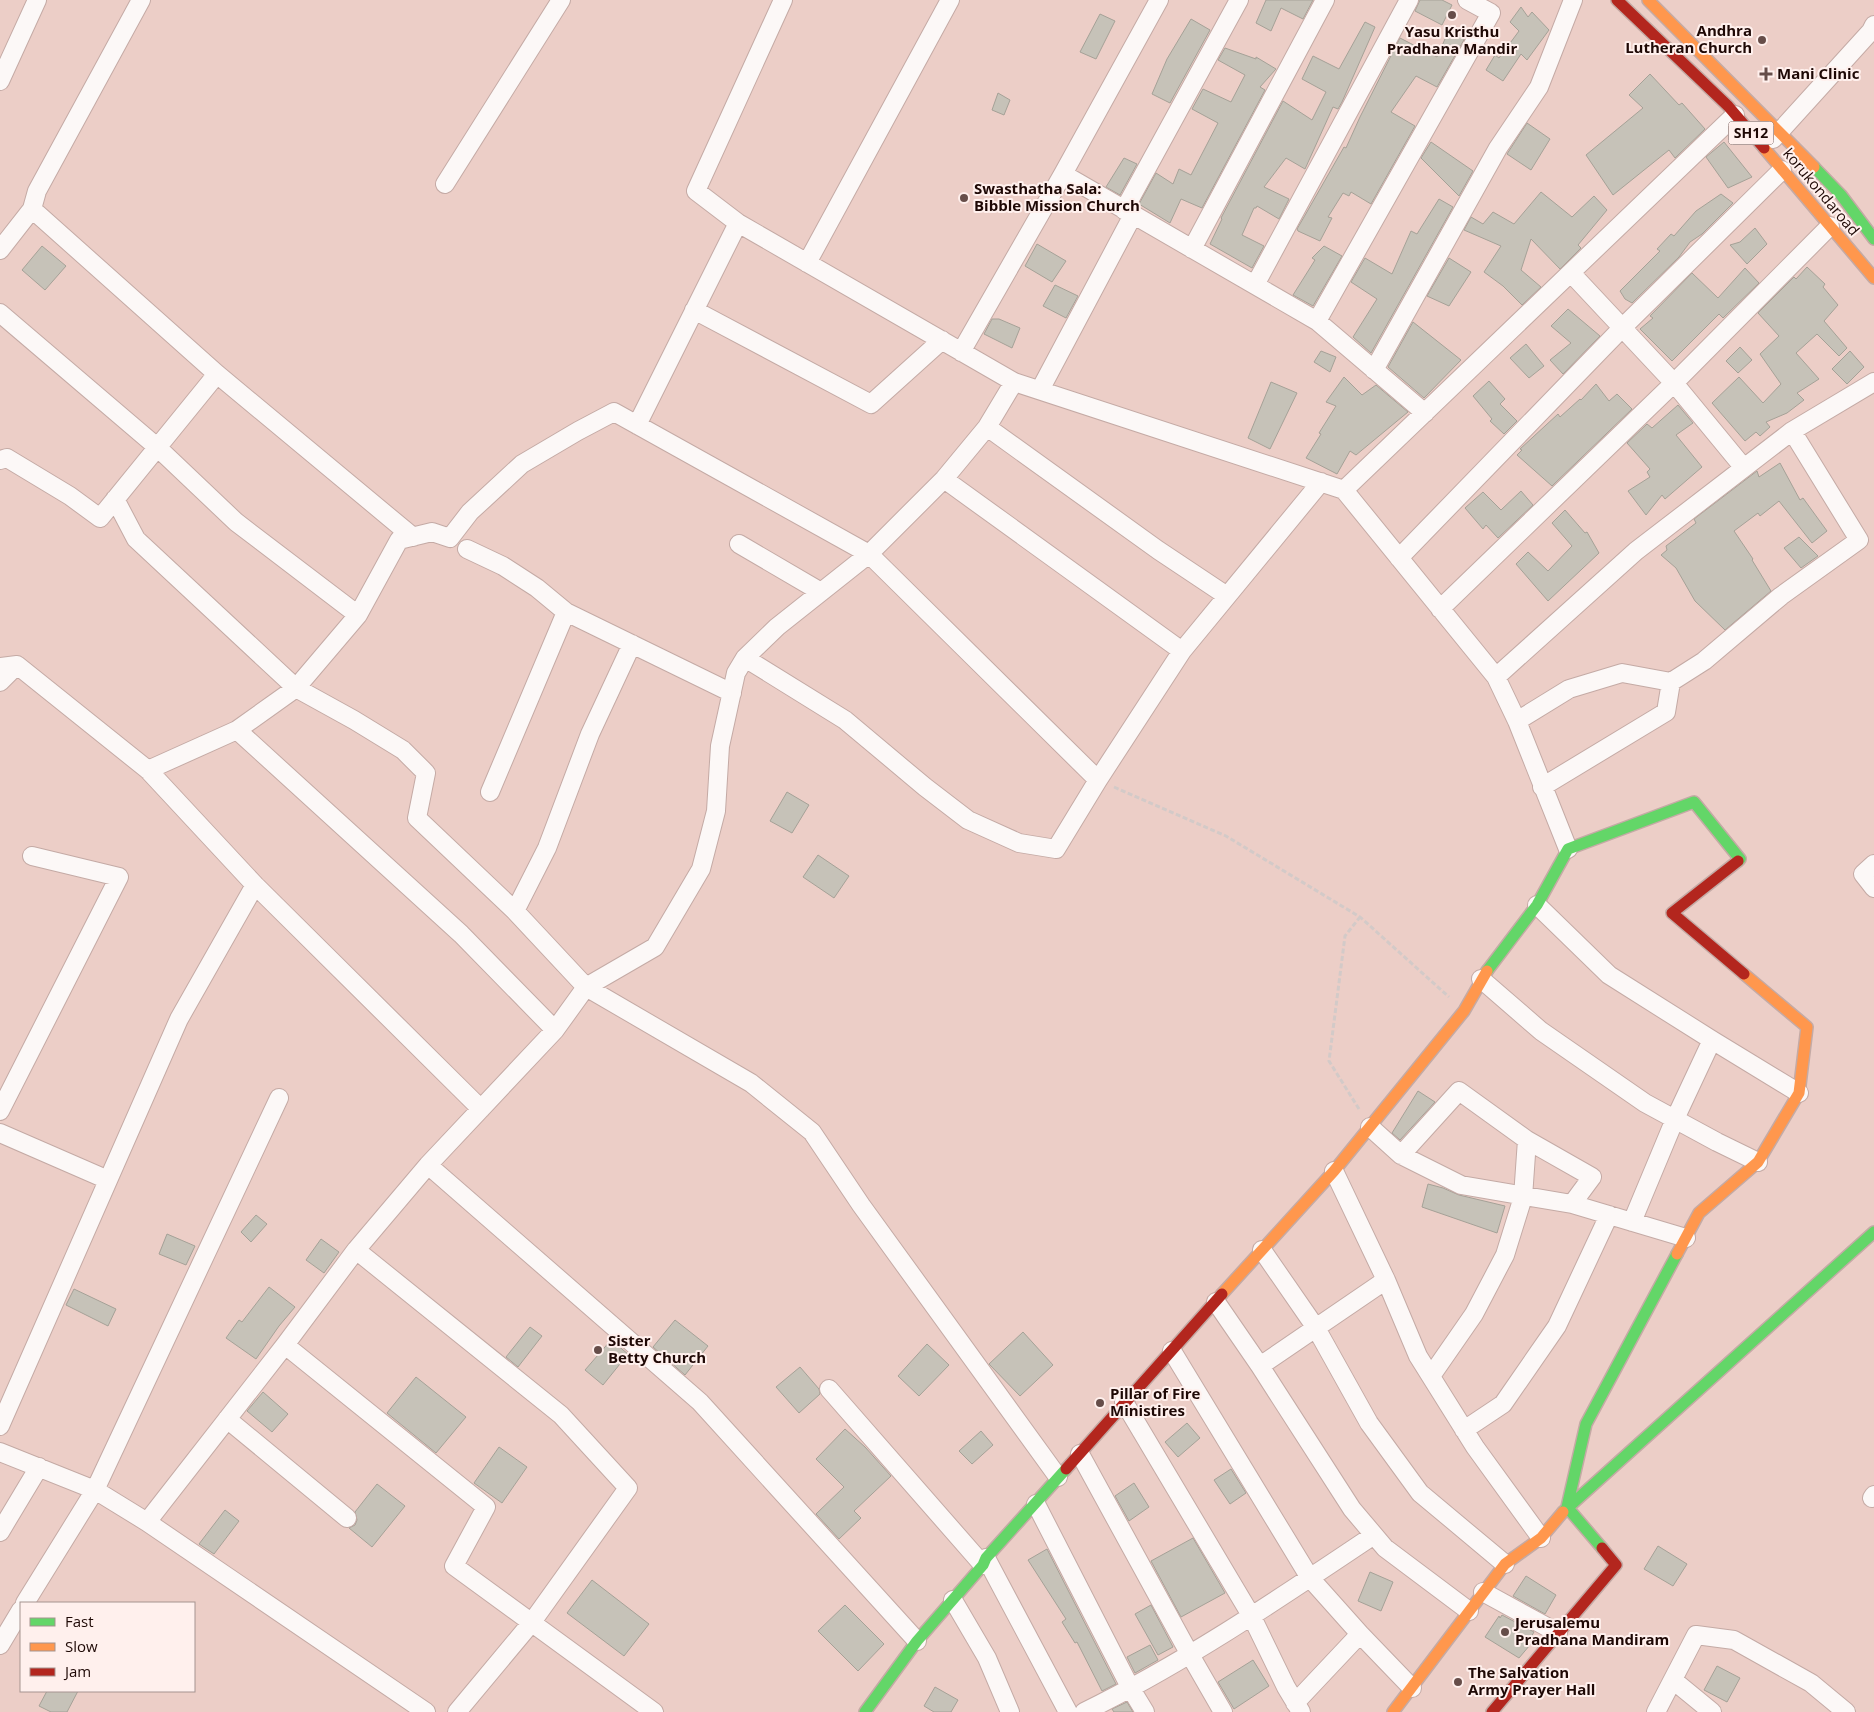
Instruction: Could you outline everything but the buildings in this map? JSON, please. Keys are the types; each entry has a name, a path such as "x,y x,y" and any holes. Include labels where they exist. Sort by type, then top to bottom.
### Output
{"street":[{"path":"0,81 37,0"},
{"path":"0,250 32,208 37,191 141,0"},
{"path":"445,184 561,0"},
{"path":"782,0 696,191 738,224 1014,382 1344,490 1496,676 1517,721 1568,849"},
{"path":"807,263 950,0"},
{"path":"961,352 1063,174 1159,0"},
{"path":"1040,390 1129,212 1239,0"},
{"path":"1192,249 1325,0"},
{"path":"1255,285 1409,0"},
{"path":"1317,321 1491,13 1467,0"},
{"path":"1374,370 1498,148 1539,87 1573,0"},
{"name":"korukondaroad","path":"1617,0 1735,115 1874,278"},
{"name":"SH12","path":"1648,0 1841,195 1874,239"},
{"path":"1765,149 1871,31 1874,25"},
{"path":"1344,490 1735,115"},
{"path":"1399,558 1623,327 1782,170"},
{"path":"1063,174 1317,321 1425,413"},
{"path":"32,208 217,374 413,537"},
{"path":"637,425 738,224"},
{"path":"1440,609 1674,382 1830,226"},
{"path":"1571,273 1674,382 1744,468"},
{"path":"694,310 871,404 942,340"},
{"path":"0,313 157,447 236,522 358,615"},
{"path":"0,460 7,458 70,496 100,518 217,374"},
{"path":"147,1522 285,1345 356,1250 428,1165 555,1030 586,988 655,947 701,868 716,811 720,746 736,673 746,658 777,627 869,554 944,479 987,427 1014,382"},
{"path":"1496,676 1636,551 1792,431 1874,382"},
{"path":"148,770 237,730 296,688 358,615 399,540 432,532 450,538 470,512 522,464 614,412 869,554 1098,780"},
{"path":"987,427 1158,550 1228,596"},
{"path":"1517,721 1569,690 1622,673 1671,682 1704,661 1781,596 1858,540 1792,431"},
{"path":"944,479 1182,650"},
{"path":"746,658 845,720 925,788 968,820 1019,843 1056,849 1182,650 1321,482"},
{"path":"115,499 136,539 296,688 403,750 426,773 417,818 515,911 586,988 751,1083 812,1132 861,1205 1058,1476"},
{"path":"739,544 821,592"},
{"path":"467,549 503,566 537,588 566,612 732,693"},
{"path":"490,792 566,612"},
{"path":"515,911 547,848 590,734 632,644"},
{"path":"0,682 8,666 148,770 255,884 481,1110"},
{"path":"1542,787 1666,712 1671,682"},
{"path":"237,730 461,934 555,1030"},
{"path":"865,1712 917,1641 1058,1476 1080,1454 1124,1402 1334,1171 1370,1127 1464,1011 1481,979 1537,905 1568,849 1694,802 1740,859 1672,913 1806,1027 1799,1093 1758,1162 1699,1213 1586,1424 1567,1507"},
{"path":"0,1111 119,877 32,856"},
{"path":"1874,864 1862,874 1874,888"},
{"path":"0,1426 179,1019 255,884"},
{"path":"1537,905 1610,975 1799,1093"},
{"path":"1481,979 1541,1031 1645,1103 1758,1162"},
{"path":"1632,1222 1675,1119 1712,1040"},
{"path":"1401,1155 1459,1091 1527,1140 1592,1177 1572,1204"},
{"path":"27,1602 95,1490 279,1098"},
{"path":"1370,1127 1401,1155 1461,1186 1572,1204 1686,1238"},
{"path":"0,1133 108,1180"},
{"path":"1431,1376 1474,1314 1505,1255 1523,1197 1521,1196 1527,1140"},
{"path":"428,1165 700,1402 917,1641"},
{"path":"1334,1171 1386,1280 1418,1356 1474,1447 1541,1538"},
{"path":"1464,1430 1503,1404 1557,1326 1610,1216"},
{"path":"1393,1712 1505,1564 1541,1538 1567,1507 1874,1232"},
{"path":"356,1250 561,1415 628,1488 532,1622 456,1712"},
{"path":"1262,1250 1316,1328 1369,1423 1420,1493 1505,1564"},
{"path":"1260,1366 1386,1280"},
{"path":"1216,1302 1260,1366 1352,1509 1385,1548 1469,1611"},
{"path":"285,1345 486,1507 454,1566 654,1712"},
{"path":"1172,1351 1310,1578 1412,1688"},
{"path":"829,1389 985,1561 1068,1712"},
{"path":"1124,1402 1252,1617 1298,1708 1360,1634"},
{"path":"227,1419 347,1518"},
{"path":"0,1452 95,1490 147,1522 426,1712"},
{"path":"1080,1454 1223,1712"},
{"path":"0,1532 39,1467"},
{"path":"1036,1504 1131,1689 1145,1712"},
{"path":"1492,1712 1616,1565 1567,1507"},
{"path":"1084,1712 1131,1689 1252,1617 1374,1535"},
{"path":"1483,1592 1558,1633"},
{"path":"953,1600 987,1658 1010,1712"},
{"path":"0,1645 20,1612"},
{"path":"1656,1712 1696,1635 1734,1640 1811,1683 1846,1712"},
{"path":"1673,1680 1712,1712"}],"path":[{"path":"1098,780 1226,836 1360,917 1464,1011"},
{"path":"1360,917 1345,936 1328,1061 1370,1127"}],"traffic: fast":[{"path":"1814,167 1841,195 1874,239"},
{"path":"1487,971 1537,905 1568,849 1694,802 1740,859 1738,861"},
{"path":"1563,1512 1874,1232"},
{"path":"1602,1548 1567,1507 1586,1424 1677,1254"},
{"path":"865,1712 917,1641 983,1565 986,1558 1066,1469"}],"traffic: slow":[{"path":"1648,0 1814,167"},
{"path":"1764,148 1874,278"},
{"path":"1222,1294 1334,1171 1464,1011 1487,971"},
{"path":"1677,1254 1699,1213 1758,1162 1799,1093 1807,1027 1744,974"},
{"path":"1393,1712 1505,1564 1541,1538 1563,1512"}],"traffic: jam":[{"path":"1617,0 1728,106 1764,148"},
{"path":"1738,861 1672,913 1744,974"},
{"path":"1066,1469 1222,1294"},
{"path":"1492,1712 1616,1565 1602,1548"}],"place":[{"name":"Yasu Kristhu Pradhana Mandir","path":"1452,15"},
{"name":"Andhra Lutheran Church","path":"1762,40"},
{"name":"Mani Clinic","path":"1766,74"},
{"name":"Swasthatha Sala: Bibble Mission Church","path":"964,198"},
{"name":"Sister Betty Church","path":"598,1350"},
{"name":"Pillar of Fire Ministires","path":"1100,1403"},
{"name":"Jerusalemu Pradhana Mandiram","path":"1505,1632"},
{"name":"The Salvation Army Prayer Hall","path":"1458,1682"}]}
